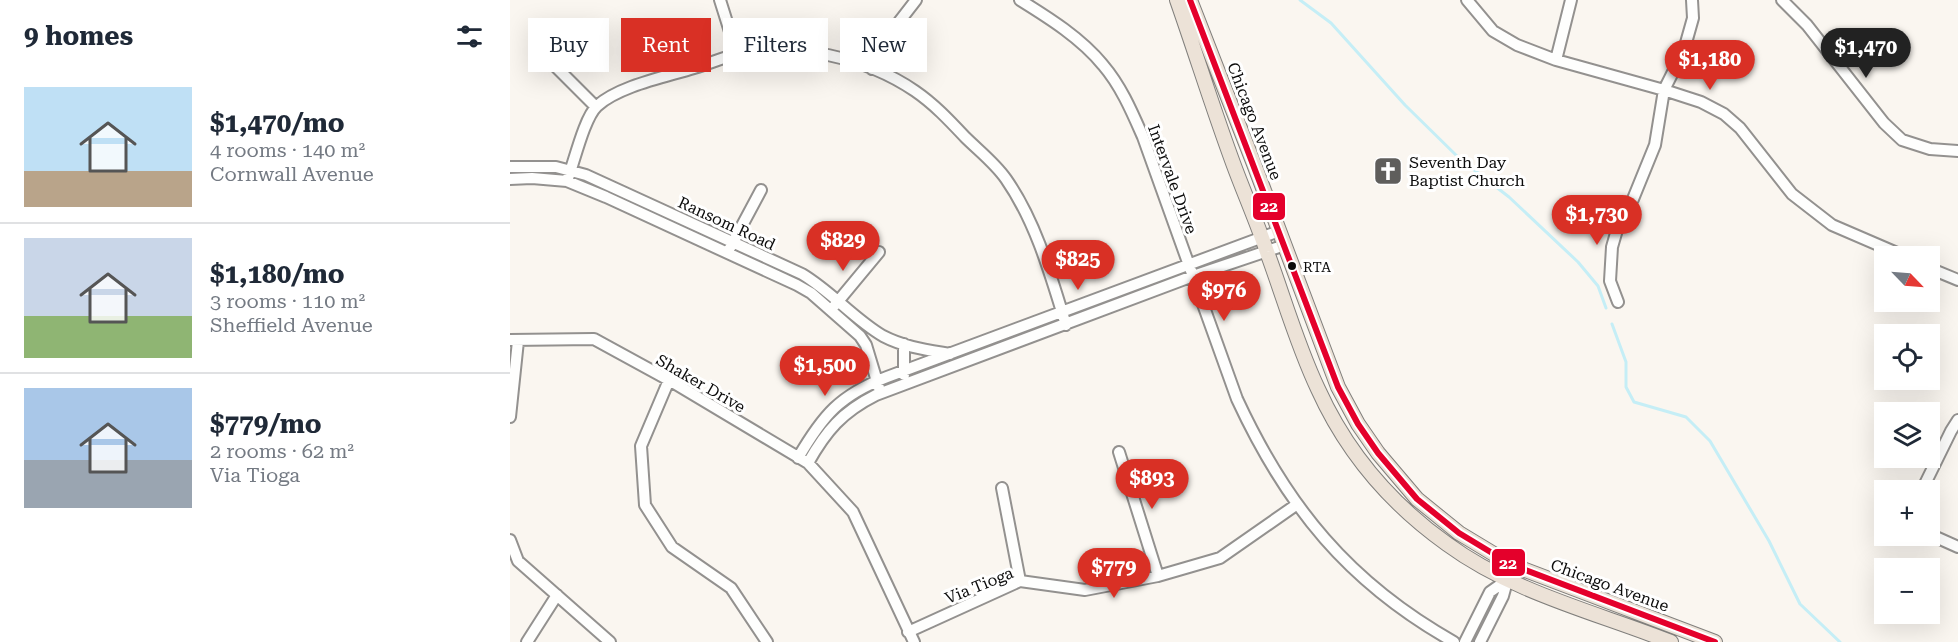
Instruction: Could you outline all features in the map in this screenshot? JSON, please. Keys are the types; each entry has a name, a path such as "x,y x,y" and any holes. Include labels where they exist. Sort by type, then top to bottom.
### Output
{"main road":[{"name":"Chicago Avenue","path":"1177,0 1226,145 1288,314 1318,389 1338,429 1360,460 1402,508 1447,545 1507,580 1543,596 1671,642"},
{"name":"Chicago Avenue","path":"1190,0 1338,387 1358,424 1378,453 1417,499 1460,533 1512,565 1715,642"}],"street":[{"path":"720,0 726,18"},
{"path":"902,18 916,0"},
{"name":"Intervale Drive","path":"1020,0 1056,23 1103,65 1130,106 1237,399 1256,440 1296,506 1331,547 1387,599 1454,642"},
{"path":"1467,0 1492,31 1517,45 1556,60 1701,102 1724,114 1740,128 1792,194 1832,225 1881,246"},
{"path":"1556,60 1571,0"},
{"path":"1618,302 1610,281 1611,247 1623,209 1633,199 1655,145 1664,90 1684,50 1693,18 1692,0"},
{"path":"1782,0 1807,25 1884,123 1902,140 1930,149 1958,151"},
{"path":"567,181 580,138 596,107 619,93 723,59"},
{"path":"561,72 596,107"},
{"path":"879,72 914,90 938,108 1005,178 1044,255 1066,325"},
{"name":"Ransom Road","path":"510,167 534,166 571,170 611,186 818,283 866,345 887,391"},
{"name":"Ransom Road","path":"510,179 567,181 797,285 872,329 904,344 950,354"},
{"path":"727,253 761,190"},
{"path":"808,464 836,422 861,403 887,391 1193,276 1264,244 1279,231"},
{"path":"798,458 826,415 852,393 882,379 1188,265 1264,244 1285,245"},
{"path":"834,306 879,252"},
{"path":"1940,273 1958,280"},
{"name":"Shaker Drive","path":"514,341 594,339 669,380 808,464 853,513 914,642"},
{"path":"510,417 514,341"},
{"path":"903,385 904,344"},
{"path":"669,380 641,446 645,505 672,547 731,588 767,642"},
{"path":"1927,480 1958,420"},
{"path":"1119,452 1158,576"},
{"path":"1002,488 1020,581"},
{"name":"Via Tioga","path":"908,632 1020,581 1085,590 1158,576 1220,558 1296,506"},
{"path":"1940,539 1958,547"},
{"path":"510,540 518,561 610,642"},
{"path":"1480,642 1503,596 1512,565"},
{"path":"1465,642 1490,592 1507,580"},
{"path":"527,642 557,595"}],"waterway":[{"path":"1300,0 1331,23 1405,105 1460,159 1509,197 1578,262 1598,286 1606,308"},
{"path":"1612,324 1626,362 1626,387 1634,402 1686,417 1710,441 1769,541 1800,604 1840,642"}],"transit line":[{"name":"22","path":"1190,0 1338,387 1358,424 1378,453 1417,499 1459,533 1512,565 1715,642"}],"place":[{"name":"Seventh Day Baptist Church","path":"1388,171"},
{"name":"RTA","path":"1292,266"}]}
